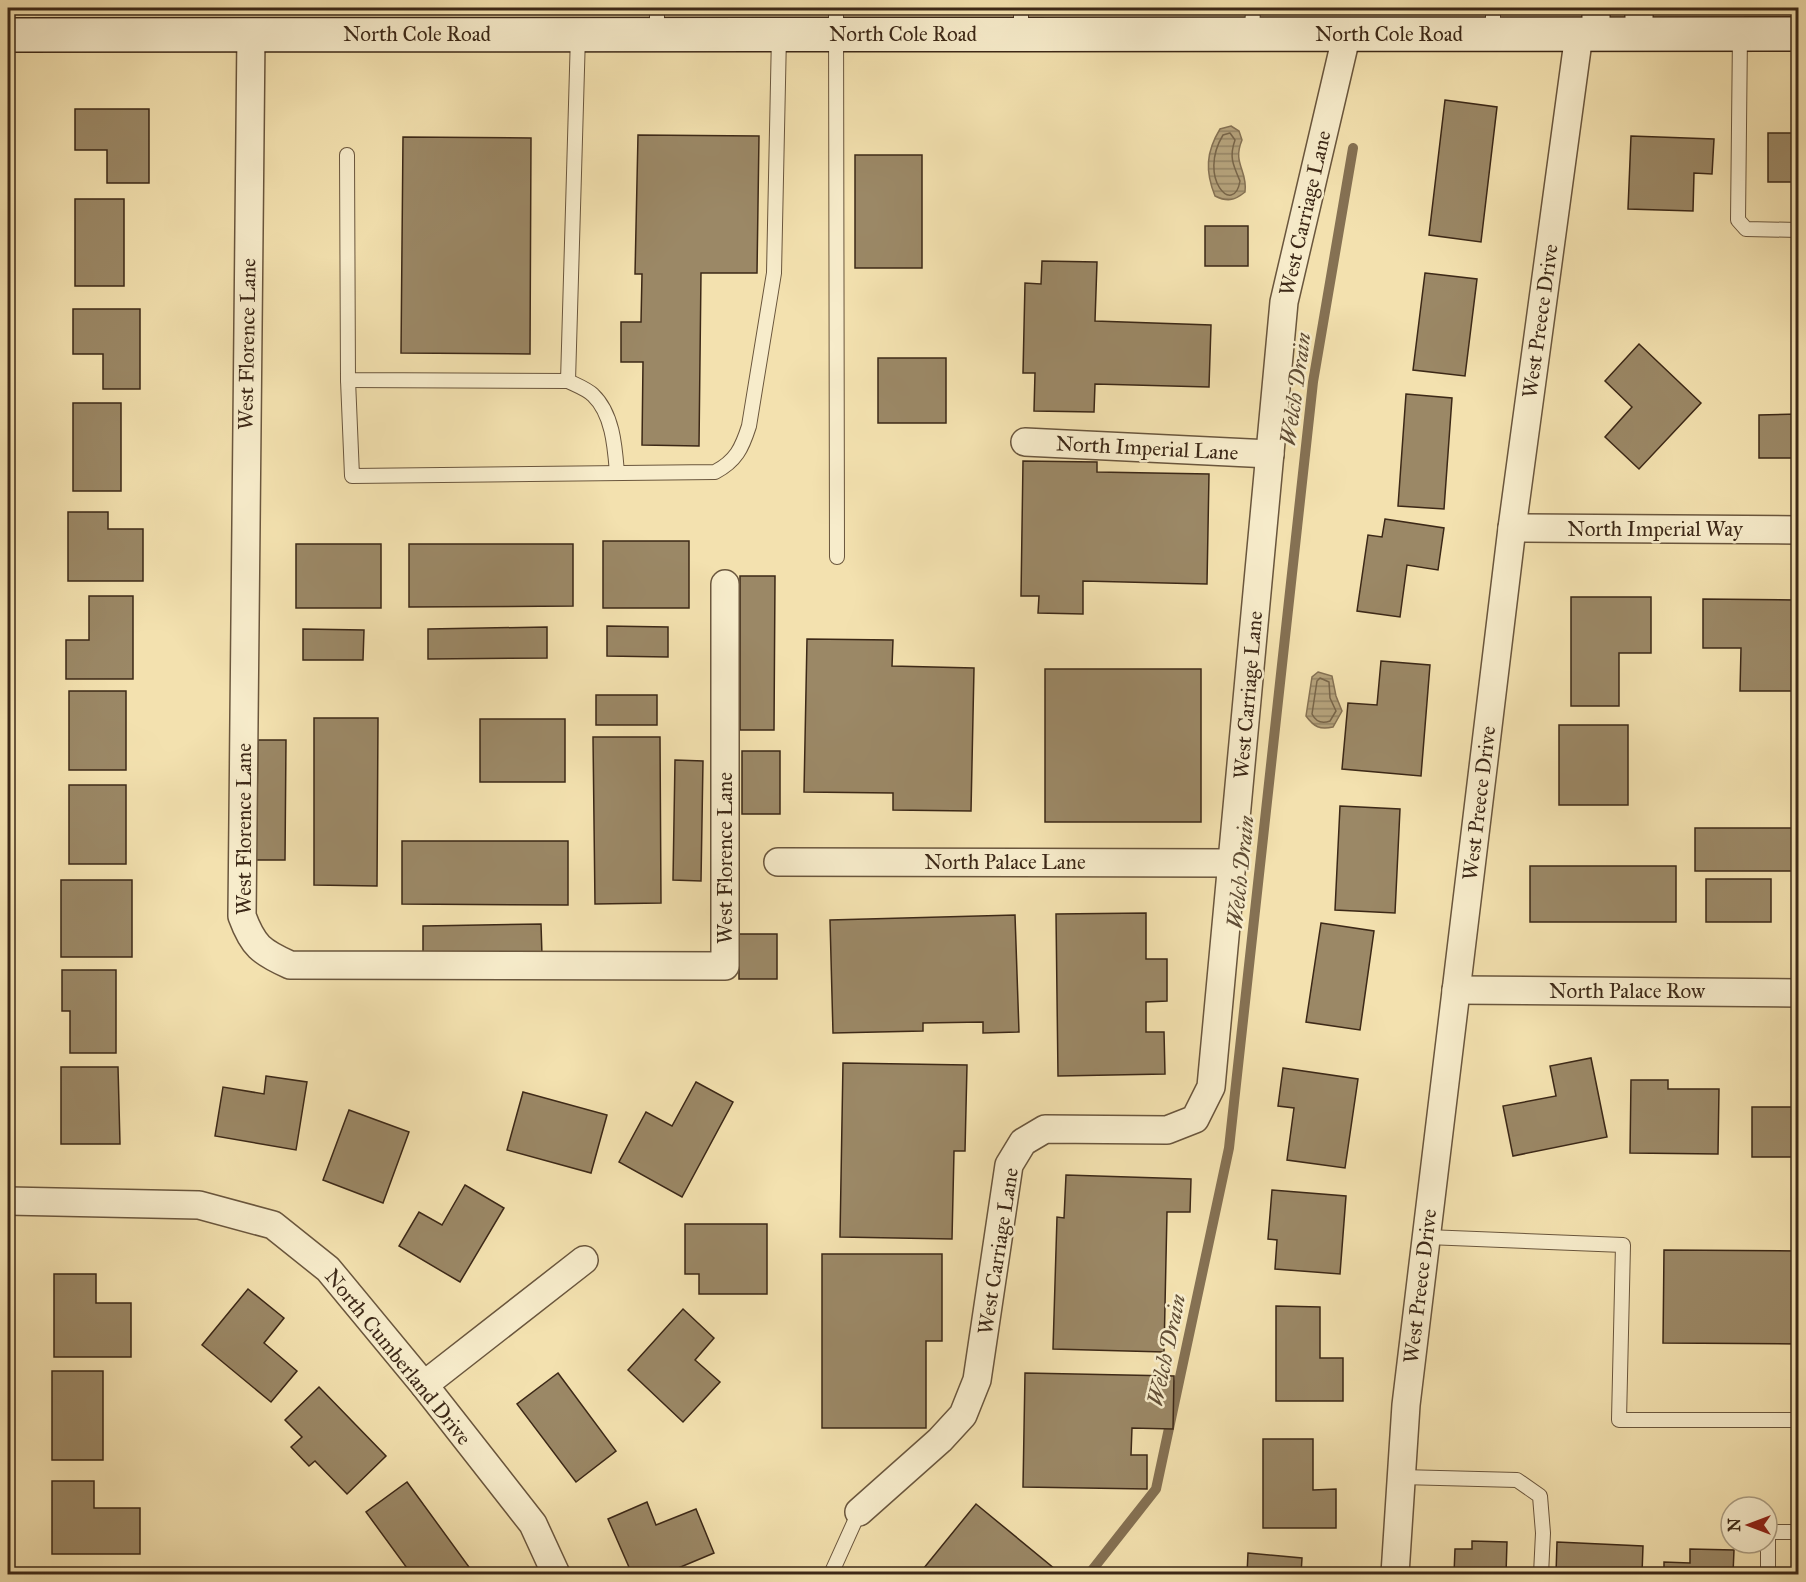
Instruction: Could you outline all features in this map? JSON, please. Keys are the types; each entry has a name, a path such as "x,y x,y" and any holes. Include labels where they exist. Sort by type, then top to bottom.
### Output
{"main road":[{"name":"North Cole Road","path":"8,36 578,35 657,21 779,34 836,21 1021,20 1253,21 1347,33 1493,21 1590,25 1639,20 1740,33 1798,34"}],"street":[{"name":"West Preece Drive","path":"1395,1575 1406,1406 1512,528 1590,25"},
{"name":"West Carriage Lane","path":"859,1512 940,1440 963,1415 977,1380 1010,1165 1023,1142 1045,1129 1167,1130 1195,1119 1211,1088 1284,302 1347,33"},
{"name":"West Florence Lane","path":"251,34 242,904 242,916 251,941 268,956 290,965 725,966 725,584"},
{"name":"North Imperial Lane","path":"1025,442 1270,454"},
{"name":"North Imperial Way","path":"1512,528 1798,530"},
{"name":"North Palace Lane","path":"777,862 1233,863"},
{"name":"North Palace Row","path":"1456,990 1798,993"},
{"name":"North Cumberland Drive","path":"8,1201 199,1205 273,1226 328,1269 424,1384 533,1524 556,1575"},
{"path":"424,1384 584,1260"}],"lane":[{"path":"836,21 837,557"},
{"path":"1740,33 1738,220 1746,229 1798,230"},
{"path":"347,155 348,380 352,476 715,472 728,465 742,449 749,426 774,273 779,34"},
{"path":"568,381 578,35"},
{"path":"348,380 568,381 593,395 607,415 615,446 617,473"},
{"path":"1426,1237 1623,1245 1619,1420 1798,1420"},
{"path":"1401,1477 1517,1480 1540,1496 1543,1533 1541,1575"},
{"path":"831,1575 859,1512"},
{"path":"1768,1575 1768,1532 1798,1532"}],"water":[{"path":"1231,126 1239,131 1242,140 1239,148 1239,161 1245,192 1234,199 1227,200 1215,196 1208,162 1215,137 1220,129"},
{"path":"1318,672 1332,676 1342,711 1333,727 1318,727 1306,716 1312,677"}],"building":[{"path":"1445,100 1497,107 1481,242 1429,235"},
{"path":"75,109 149,109 149,183 107,183 107,150 75,150"},
{"path":"1768,133 1798,133 1798,182 1768,182"},
{"path":"638,135 759,136 757,273 701,273 699,446 642,445 643,362 621,362 621,322 641,322 642,274 635,274"},
{"path":"1631,136 1714,139 1712,174 1694,173 1693,211 1628,209"},
{"path":"403,137 531,138 530,354 401,353"},
{"path":"855,155 922,155 922,268 855,268"},
{"path":"75,199 124,199 124,286 75,286"},
{"path":"1205,226 1248,226 1248,266 1205,266"},
{"path":"1042,261 1097,262 1095,321 1211,325 1209,387 1095,384 1094,412 1034,411 1035,373 1023,373 1025,283 1041,284"},
{"path":"1425,273 1477,279 1465,376 1413,370"},
{"path":"73,309 140,309 140,389 103,389 103,354 73,354"},
{"path":"1639,344 1701,403 1639,469 1605,437 1632,407 1605,381"},
{"path":"878,358 946,358 946,423 878,423"},
{"path":"1406,394 1452,398 1444,509 1398,506"},
{"path":"73,403 121,403 121,491 73,491"},
{"path":"1798,414 1798,458 1759,458 1759,415"},
{"path":"1023,461 1097,462 1097,472 1209,474 1207,584 1083,581 1083,614 1038,613 1039,596 1021,596"},
{"path":"68,512 108,512 108,529 143,529 143,581 68,581"},
{"path":"1385,519 1444,528 1438,570 1407,565 1400,617 1357,611 1368,535 1382,537"},
{"path":"603,541 689,541 689,608 603,608"},
{"path":"296,544 381,544 381,608 296,608"},
{"path":"409,544 573,544 573,606 409,607"},
{"path":"740,576 775,576 774,730 740,730"},
{"path":"89,596 133,596 133,679 66,679 66,640 89,640"},
{"path":"1571,597 1651,597 1651,653 1619,653 1619,706 1571,706"},
{"path":"1703,599 1795,600 1794,691 1740,691 1741,648 1703,648"},
{"path":"607,626 668,627 668,657 607,656"},
{"path":"547,627 547,658 428,659 428,629"},
{"path":"303,629 364,630 363,660 303,660"},
{"path":"807,639 893,640 892,666 974,668 971,811 893,810 893,793 804,792"},
{"path":"1381,661 1430,665 1421,776 1342,769 1348,703 1377,705"},
{"path":"1045,669 1201,669 1201,822 1045,822"},
{"path":"69,691 126,691 126,770 69,770"},
{"path":"596,695 657,695 657,725 596,725"},
{"path":"314,718 378,718 377,886 314,885"},
{"path":"480,719 565,719 565,782 480,782"},
{"path":"1559,725 1628,725 1628,805 1559,805"},
{"path":"593,737 660,737 661,903 595,904"},
{"path":"258,740 286,740 285,860 256,860"},
{"path":"742,751 780,751 780,814 742,814"},
{"path":"675,760 703,761 701,881 673,880"},
{"path":"69,785 126,785 126,864 69,864"},
{"path":"1340,806 1400,809 1395,913 1335,910"},
{"path":"1695,828 1798,828 1798,871 1695,871"},
{"path":"402,841 568,841 568,905 402,904"},
{"path":"1530,866 1676,866 1676,922 1530,922"},
{"path":"1706,879 1771,879 1771,922 1706,922"},
{"path":"61,880 132,880 132,957 61,957"},
{"path":"1146,913 1146,959 1167,959 1167,1001 1146,1002 1146,1032 1164,1032 1165,1074 1058,1076 1056,914"},
{"path":"1015,915 1019,1032 983,1033 983,1022 923,1023 923,1031 833,1033 830,920"},
{"path":"1321,923 1374,931 1360,1030 1306,1022"},
{"path":"541,924 542,955 423,956 423,926"},
{"path":"739,934 777,934 777,979 739,979"},
{"path":"62,970 116,970 116,1053 70,1053 70,1011 62,1011"},
{"path":"1591,1058 1607,1137 1513,1156 1503,1106 1556,1096 1550,1066"},
{"path":"843,1063 967,1065 965,1151 954,1151 952,1239 840,1237"},
{"path":"61,1067 118,1067 120,1144 61,1144"},
{"path":"1283,1068 1358,1079 1345,1168 1287,1160 1294,1108 1278,1106"},
{"path":"266,1076 307,1082 296,1150 215,1136 223,1087 264,1094"},
{"path":"1631,1080 1668,1080 1668,1089 1719,1089 1718,1154 1630,1153"},
{"path":"696,1082 733,1102 682,1197 619,1162 646,1112 672,1126"},
{"path":"523,1092 607,1115 591,1173 507,1150"},
{"path":"1752,1107 1798,1107 1798,1157 1752,1157"},
{"path":"349,1110 409,1132 383,1203 323,1180"},
{"path":"1066,1175 1191,1179 1190,1212 1167,1212 1164,1352 1053,1349 1057,1217 1064,1218"},
{"path":"465,1185 504,1208 460,1282 399,1246 419,1212 442,1225"},
{"path":"1272,1190 1346,1196 1340,1274 1275,1269 1277,1240 1268,1239"},
{"path":"685,1224 767,1224 767,1294 699,1294 699,1274 685,1274"},
{"path":"1664,1250 1798,1251 1798,1344 1663,1343"},
{"path":"822,1254 942,1254 942,1341 926,1341 926,1428 822,1428"},
{"path":"54,1274 96,1274 96,1303 131,1303 131,1357 54,1357"},
{"path":"248,1289 284,1318 264,1343 297,1371 271,1402 202,1345"},
{"path":"1276,1306 1320,1307 1320,1358 1343,1358 1343,1401 1276,1401"},
{"path":"683,1309 714,1338 695,1360 720,1382 683,1422 628,1370"},
{"path":"52,1371 103,1371 103,1460 52,1460"},
{"path":"558,1373 616,1451 576,1482 517,1404"},
{"path":"1025,1373 1174,1376 1173,1429 1132,1428 1131,1455 1147,1455 1147,1489 1023,1487"},
{"path":"319,1387 386,1456 347,1494 315,1461 309,1466 291,1447 302,1437 285,1420"},
{"path":"1263,1439 1313,1439 1313,1490 1336,1489 1336,1528 1263,1528"},
{"path":"52,1481 94,1481 94,1508 140,1508 140,1554 52,1554"},
{"path":"407,1482 469,1567 459,1574 398,1574 407,1568 366,1512"},
{"path":"647,1502 656,1525 696,1509 714,1553 664,1574 632,1574 608,1519"},
{"path":"976,1504 1061,1574 919,1574"},
{"path":"1472,1541 1507,1542 1506,1574 1454,1574 1455,1549 1472,1549"},
{"path":"1557,1542 1643,1546 1642,1574 1556,1574"},
{"path":"1690,1549 1719,1550 1719,1555 1734,1555 1733,1574 1664,1574 1664,1562 1690,1563"},
{"path":"1248,1553 1302,1558 1301,1574 1247,1574"},
{"path":"50,1569 106,1569 106,1574 50,1574"}],"waterway":[{"name":"Welch Drain","path":"1089,1574 1156,1489 1229,1148 1313,382 1353,148"}]}
